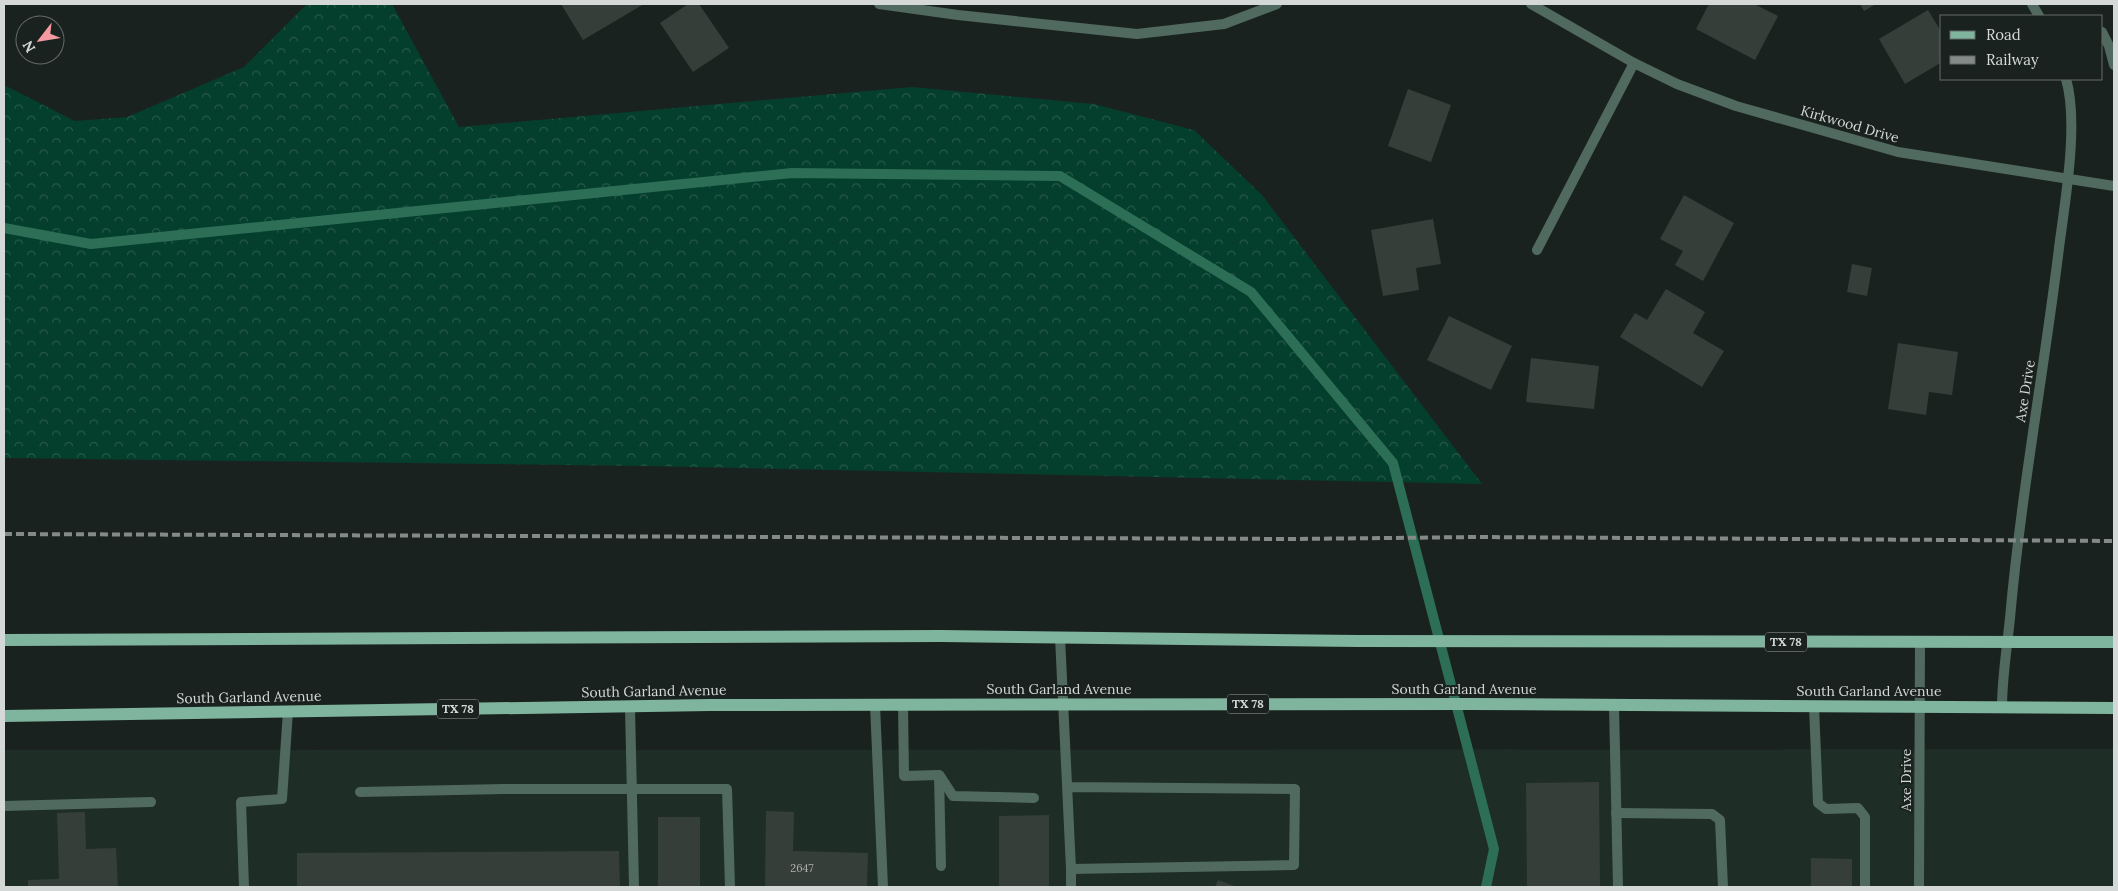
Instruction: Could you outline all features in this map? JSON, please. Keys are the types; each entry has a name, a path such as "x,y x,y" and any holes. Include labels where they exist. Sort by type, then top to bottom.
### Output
{"main road":[{"name":"TX 78","path":"4,640 941,636 1418,641 2114,642"},
{"name":"South Garland Avenue","path":"4,716 630,707 1062,704 1470,704 2114,708"}],"street":[{"path":"879,4 958,15 1137,34 1224,24 1277,4"},
{"name":"Kirkwood Drive","path":"1531,4 1634,63 1677,84 1736,106 1898,152 2114,186"},
{"path":"2032,4 2038,15"},
{"path":"2103,34 2109,46 2114,65"},
{"path":"1537,250 1634,63"},
{"name":"Axe Drive","path":"2002,708 2002,684 2008,642 2016,541 2054,290 2068,180 2071,131 2069,89 2066,80"},
{"path":"1060,637 1071,887"},
{"name":"Axe Drive","path":"1919,887 1920,642"},
{"path":"875,705 884,887"},
{"path":"902,705 904,776 940,775"},
{"path":"1614,705 1618,887"},
{"path":"1814,706 1818,803 1826,808 1858,808 1865,818 1865,887"},
{"path":"630,707 634,887"},
{"path":"244,887 240,802 282,799 288,711"},
{"path":"940,775 953,796 1034,798"},
{"path":"940,775 941,866"},
{"path":"1067,787 1295,789 1294,865 1071,869"},
{"path":"360,792 726,788 730,887"},
{"path":"4,806 151,802"},
{"path":"1616,813 1712,814 1720,820 1723,887"}],"shaded area":[{"path":"2114,749 2114,887 4,887 4,750"}],"green space":[{"path":"307,4 392,4 459,127 912,87 1094,104 1194,130 1262,195 1482,484 645,466 4,458 4,85 75,121 127,117 244,67"}],"building":[{"path":"561,4 644,4 583,40"},
{"path":"688,4 699,4 729,48 693,72 660,23"},
{"path":"1709,4 1754,4 1778,16 1755,60 1696,29"},
{"path":"1860,4 1876,4 1864,11"},
{"path":"1928,10 1940,30 1940,63 1905,84 1879,39"},
{"path":"1408,89 1451,105 1431,162 1388,146"},
{"path":"1684,195 1734,223 1703,281 1675,265 1683,251 1660,239"},
{"path":"1433,219 1441,264 1416,268 1419,290 1383,296 1371,230"},
{"path":"1852,264 1872,268 1867,296 1847,292"},
{"path":"1666,289 1705,312 1693,333 1724,351 1702,387 1620,337 1635,313 1647,320"},
{"path":"1449,316 1512,346 1491,390 1427,360"},
{"path":"1898,343 1958,352 1952,395 1929,392 1926,415 1888,409"},
{"path":"1531,358 1599,366 1594,409 1526,402"},
{"path":"1599,782 1600,887 1527,887 1526,783"},
{"path":"766,811 794,812 793,851 868,853 867,887 765,887"},
{"path":"85,812 86,849 116,848 118,887 28,887 28,880 59,879 57,813"},
{"path":"1049,815 1049,887 999,887 999,816"},
{"path":"658,817 700,817 700,887 658,887"},
{"path":"619,851 620,887 297,887 297,853"},
{"path":"1811,858 1852,859 1852,887 1811,887"},
{"path":"1218,880 1237,887 1215,887"}],"waterway":[{"path":"4,228 91,244 792,173 1060,176 1251,292 1393,463 1494,849 1486,887"}],"railway":[{"path":"4,534 1296,539 1478,537 2114,541"}]}
